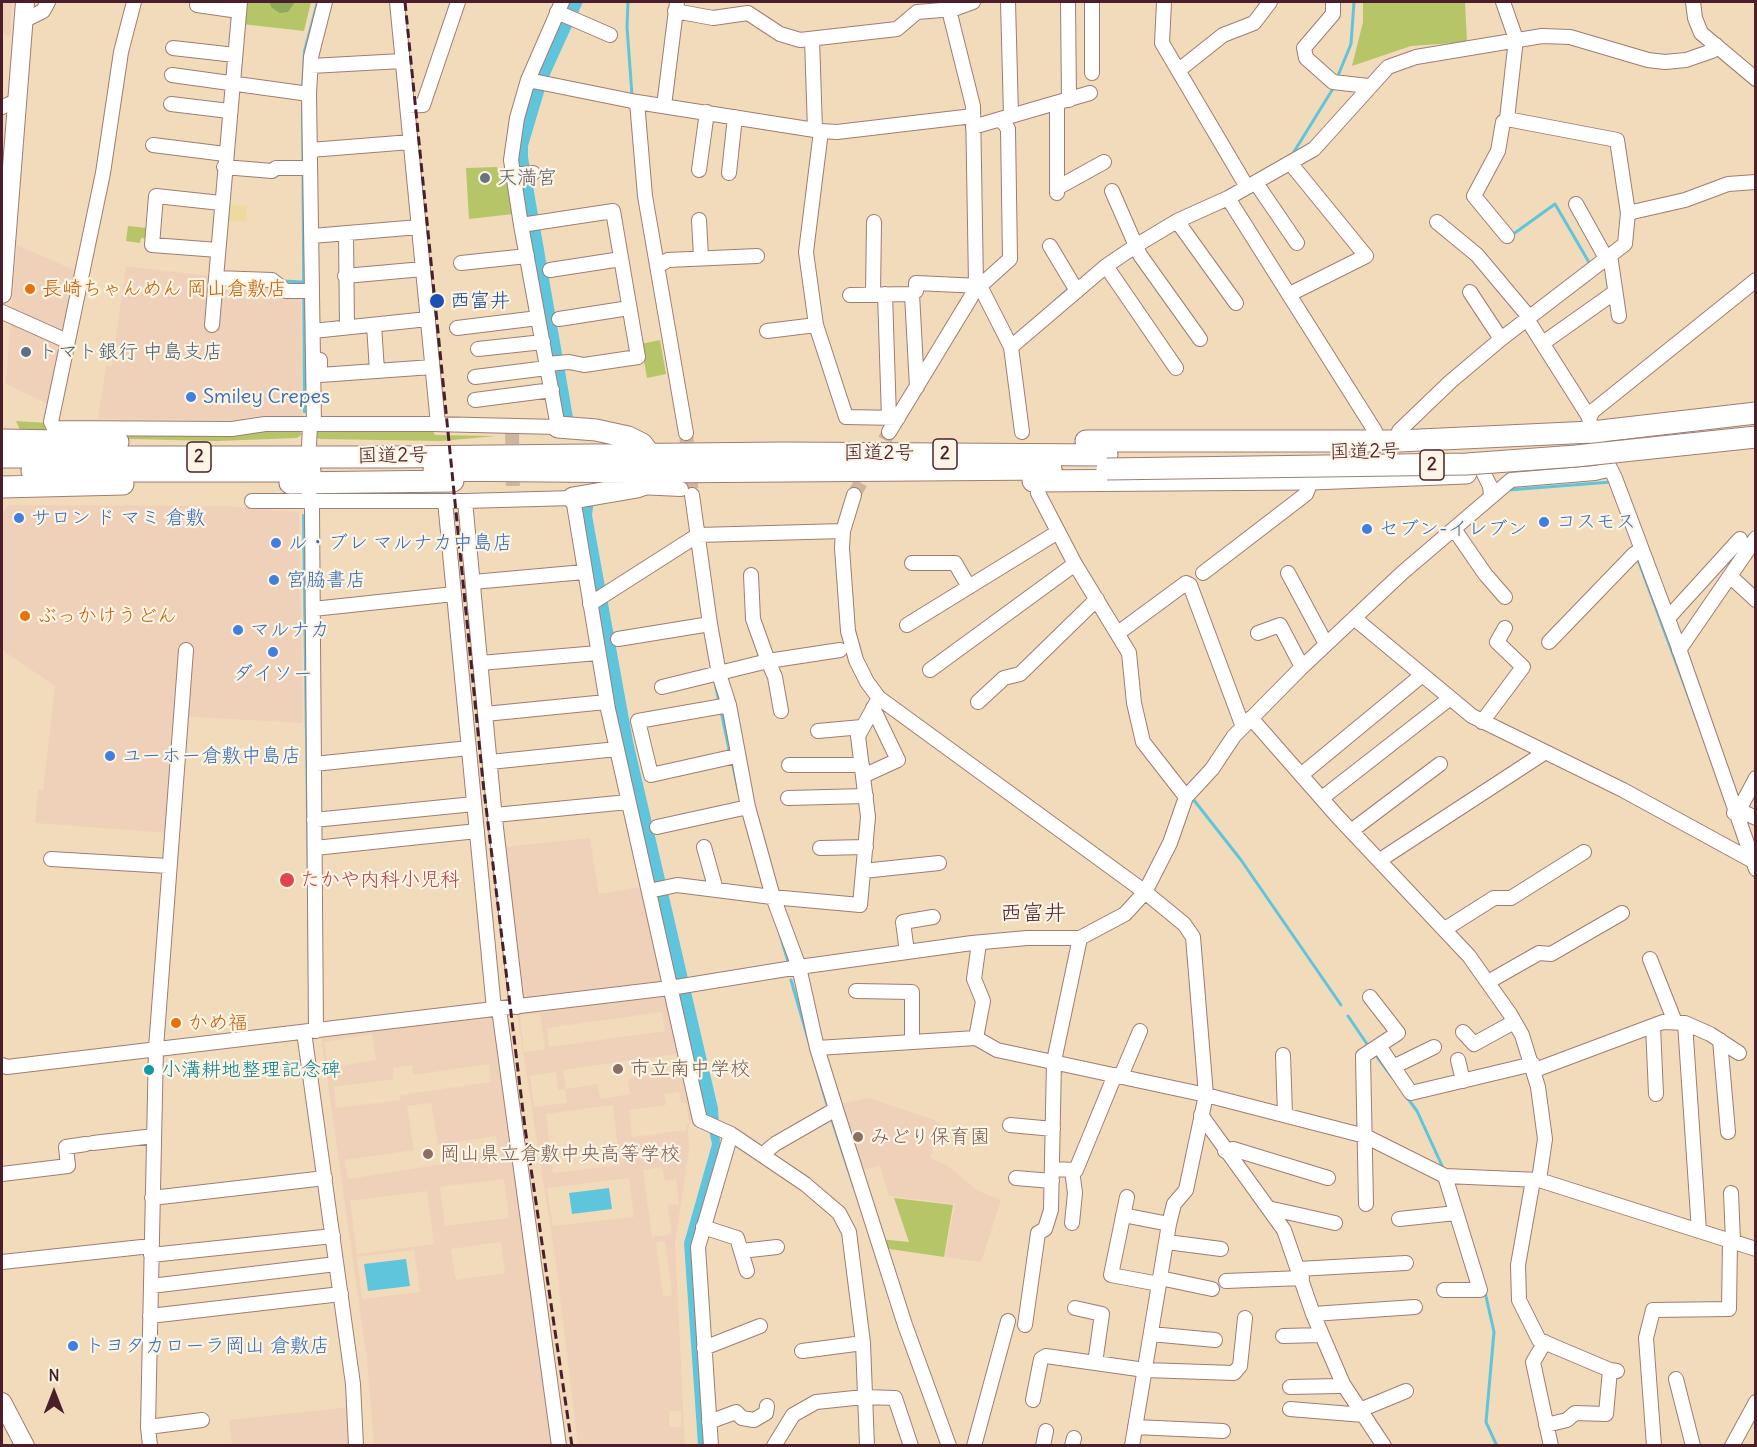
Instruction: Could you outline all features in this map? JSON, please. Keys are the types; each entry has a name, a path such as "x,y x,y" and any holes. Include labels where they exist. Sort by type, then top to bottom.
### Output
{"highway":[{"path":"783,453 914,441 1399,441 1591,424 1755,413"},
{"name":"国道2号","path":"2,471 220,473 522,454 653,464 856,470 1468,449 1597,440 1755,422"},
{"path":"558,427 596,430 628,437 642,444 653,464 637,487 573,502"},
{"path":"2,440 311,432 478,447 522,454"},
{"name":"国道2号","path":"2,457 397,463 610,472 653,464 783,453 1107,462 1467,464 1576,456 1755,437"},
{"path":"1359,478 1367,441"},
{"path":"856,470 885,480 1359,478 1482,472 1755,447"},
{"path":"2,486 309,492 610,472"}],"main road":[{"path":"2,294 9,104 25,2"},
{"path":"4,1414 25,1446"}],"street":[{"path":"23,21 43,11 48,2"},
{"path":"134,2 121,52 103,173 51,422 54,428 232,429 265,424 311,432 438,424 512,428 558,427 552,390 552,365 543,342 527,256 528,223 523,174 513,137 536,82 560,9 574,21 610,34"},
{"path":"325,2 305,94 310,150 306,168 312,236 307,291 316,331 320,375 432,367"},
{"path":"398,2 438,424"},
{"path":"407,106 423,105 458,2"},
{"path":"664,106 676,7 713,18 748,13 791,38 812,39 897,28 917,12 973,2"},
{"path":"892,422 978,285 1010,259 1006,118 1008,2"},
{"path":"1068,2 1057,190 1104,162"},
{"path":"1092,2 1092,73"},
{"path":"1164,2 1162,43 1247,184 1297,243"},
{"path":"1179,70 1223,35 1254,23 1270,2"},
{"path":"1333,2 1333,14 1304,48 1306,58 1336,82 1368,86"},
{"path":"1503,2 1513,40 1507,119 1503,122 1498,152 1474,196 1508,236"},
{"path":"1693,2 1698,28 1715,48 1755,79"},
{"path":"197,5 239,6 224,161 212,325"},
{"path":"948,5 968,84 973,121 978,285 1011,347 1022,432"},
{"path":"1011,347 1074,287 1106,266 1135,241 1228,198 1247,184 1291,164 1314,149 1368,86 1388,67 1416,57 1542,36 1570,37 1648,60 1665,62 1686,60 1715,48"},
{"path":"812,39 818,131 806,252 816,325 846,417 892,422"},
{"path":"173,48 235,56"},
{"path":"311,66 402,61"},
{"path":"172,75 305,94"},
{"path":"536,82 637,102 818,131 837,132 1006,118 1090,93"},
{"path":"637,102 645,196 686,433"},
{"path":"171,104 229,111"},
{"path":"699,170 707,112"},
{"path":"729,173 735,117"},
{"path":"1399,441 1399,431 1450,382 1501,339 1625,244 1628,213 1617,140 1507,119"},
{"path":"310,150 411,142"},
{"path":"153,145 273,171 276,168 306,168"},
{"path":"1290,294 1366,256 1291,164"},
{"path":"1628,213 1685,200 1728,184 1755,182"},
{"path":"1112,190 1140,255 1200,339"},
{"path":"218,250 152,245 156,196 221,203"},
{"path":"1228,198 1375,431 1367,441"},
{"path":"1576,204 1608,257 1619,316"},
{"path":"475,377 552,365 584,365 638,357 613,211 528,223"},
{"path":"699,220 701,257"},
{"path":"1177,221 1236,303"},
{"path":"874,222 892,422"},
{"path":"1437,222 1477,255 1528,318 1591,424 1608,462 1638,552 1668,618 1755,867"},
{"path":"312,236 419,227"},
{"path":"346,233 347,327"},
{"path":"1056,247 1074,287"},
{"path":"461,263 527,256"},
{"path":"658,266 668,260 757,256"},
{"path":"550,270 621,259"},
{"path":"1106,266 1176,368"},
{"path":"345,276 423,269"},
{"path":"216,278 272,280 286,291 307,291"},
{"path":"1591,424 1755,280"},
{"path":"916,291 916,283 978,285"},
{"path":"1470,292 1501,339"},
{"path":"1543,344 1615,292"},
{"path":"850,295 912,294 916,387"},
{"path":"559,319 629,308"},
{"path":"2,312 67,341"},
{"path":"457,328 538,318"},
{"path":"316,331 428,319"},
{"path":"374,325 377,371"},
{"path":"767,331 816,325"},
{"path":"311,432 316,331"},
{"path":"478,350 543,342"},
{"path":"475,400 552,390"},
{"path":"2,1065 8,1067 690,985 799,967 979,943 1027,938 1080,938 1125,914 1145,892 1170,843 1186,797 1302,667 1354,618 1456,532 1491,495 1511,480 1595,473 1604,471 1608,462"},
{"path":"1482,472 1490,486 1491,495"},
{"path":"1203,573 1306,494 1312,479"},
{"path":"637,487 687,492 695,536 705,624 719,674 723,707 743,808 768,897 799,967 833,1110 905,1325 949,1446"},
{"path":"252,501 309,492 445,501 513,497 573,502"},
{"path":"309,492 312,510 315,848 310,1031 325,1179 353,1384 356,1446"},
{"path":"1038,493 1075,564 1121,631 1129,653 1134,703 1143,741 1186,797"},
{"path":"789,765 862,770 898,760 856,660 848,631 843,531 854,495"},
{"path":"445,501 474,804 497,1009 559,1446"},
{"path":"465,501 495,815 517,1006"},
{"path":"499,508 573,502"},
{"path":"573,502 584,572 597,601 598,653 606,702 617,743 628,802 656,889 700,1120 727,1132 805,1184 839,1213 849,1232 863,1343 867,1446"},
{"path":"597,601 695,536 843,531"},
{"path":"907,625 1058,532"},
{"path":"1456,532 1505,597"},
{"path":"1679,650 1731,577 1755,537"},
{"path":"1668,618 1740,539"},
{"path":"1549,642 1638,552"},
{"path":"912,563 955,563 969,587"},
{"path":"930,670 1075,564"},
{"path":"473,582 584,572"},
{"path":"1288,573 1326,644"},
{"path":"751,575 753,619 775,677 781,711"},
{"path":"1731,577 1755,600"},
{"path":"1121,631 1186,583 1190,585 1252,722 1351,831 1445,929 1488,982 1515,1022 1534,1067 1545,1138 1518,1265 1519,1300 1539,1340 1614,1371 1606,1414 1575,1413 1567,1420 1546,1425"},
{"path":"313,609 454,594"},
{"path":"978,702 1004,678 1020,674 1097,599"},
{"path":"1354,618 1449,699 1482,722 1623,790 1755,867"},
{"path":"618,639 705,624"},
{"path":"1258,633 1280,625 1302,667"},
{"path":"1482,722 1523,667 1497,642 1505,628"},
{"path":"150,1446 148,1427 156,1048 186,650"},
{"path":"662,687 768,661 840,650"},
{"path":"480,663 598,653"},
{"path":"1301,774 1421,676"},
{"path":"1322,798 1449,699"},
{"path":"485,714 606,702"},
{"path":"656,889 677,885 768,897 860,905 868,817 858,736 876,703"},
{"path":"876,703 1145,892 1184,924 1193,937 1206,1095 1186,1190 1174,1204 1169,1224 1132,1446"},
{"path":"723,707 638,721 638,737 651,775 732,757"},
{"path":"818,731 862,727"},
{"path":"490,762 617,743 638,737"},
{"path":"314,764 469,748"},
{"path":"1380,860 1544,753"},
{"path":"1351,831 1440,764"},
{"path":"1737,812 1755,778"},
{"path":"788,798 866,796"},
{"path":"495,815 628,802"},
{"path":"314,820 474,804"},
{"path":"657,827 743,808"},
{"path":"1737,812 1755,818"},
{"path":"315,848 477,831"},
{"path":"820,848 866,847"},
{"path":"704,848 716,890"},
{"path":"1445,929 1494,898 1511,898 1584,852"},
{"path":"51,859 168,866"},
{"path":"863,871 939,862"},
{"path":"1488,982 1539,953 1551,954 1622,913"},
{"path":"907,952 903,922 933,917"},
{"path":"1025,1325 1038,1233 1045,1229 1051,1210 1054,1061 1080,938"},
{"path":"976,1038 983,1001 974,979 979,943"},
{"path":"1650,959 1680,1023 1699,1231"},
{"path":"856,992 912,992 912,1042"},
{"path":"1366,1204 1363,1056 1398,1033 1370,997"},
{"path":"1463,1032 1474,1044 1515,1022"},
{"path":"1379,1046 1411,1093 1534,1067 1653,1026 1680,1023 1720,1040 1739,1053"},
{"path":"1653,1026 1656,1094"},
{"path":"1016,1178 1076,1170 1140,1031"},
{"path":"817,1048 976,1038 997,1050 1206,1095 1365,1136 1445,1176 1536,1180 1755,1248"},
{"path":"1720,1040 1728,1132"},
{"path":"1393,1067 1434,1047"},
{"path":"1283,1055 1285,1114"},
{"path":"1458,1060 1462,1081"},
{"path":"762,1155 833,1110"},
{"path":"1202,1116 1284,1230 1313,1314 1343,1384 1384,1446"},
{"path":"1010,1125 1053,1129"},
{"path":"711,1446 698,1247 727,1132"},
{"path":"2,1174 68,1166 66,1147 154,1136"},
{"path":"1225,1151 1233,1149 1328,1178"},
{"path":"1072,1170 1076,1193 1072,1223"},
{"path":"1444,1290 1480,1290 1445,1176"},
{"path":"152,1198 325,1179"},
{"path":"1654,1446 1646,1338 1653,1310 1729,1308 1732,1241 1731,1193"},
{"path":"1127,1197 1111,1275 1212,1289"},
{"path":"1268,1208 1335,1223"},
{"path":"1400,1219 1456,1213"},
{"path":"1123,1215 1169,1224"},
{"path":"703,1227 737,1238 747,1271"},
{"path":"2,1262 333,1236"},
{"path":"1167,1242 1221,1249"},
{"path":"741,1251 777,1247"},
{"path":"1226,1281 1406,1263"},
{"path":"151,1286 336,1264"},
{"path":"150,1317 340,1294"},
{"path":"1313,1314 1415,1306"},
{"path":"1075,1308 1102,1314 1095,1363"},
{"path":"1033,1400 1041,1359 1046,1356 1144,1370 1234,1373 1240,1366 1245,1318"},
{"path":"974,1446 1008,1321"},
{"path":"705,1348 760,1326"},
{"path":"1151,1334 1215,1340"},
{"path":"1283,1336 1322,1335"},
{"path":"1545,1341 1533,1362 1551,1446"},
{"path":"802,1351 863,1343"},
{"path":"1676,1380 1693,1446"},
{"path":"1290,1387 1343,1384"},
{"path":"1290,1409 1362,1413 1406,1391"},
{"path":"774,1446 793,1415 816,1402 864,1397 895,1398 911,1446"},
{"path":"1732,1446 1755,1404"},
{"path":"709,1422 736,1412 742,1418 754,1420 766,1413 767,1406"},
{"path":"148,1427 202,1420"},
{"path":"1135,1427 1223,1431"},
{"path":"1043,1446 1046,1431"}],"shaded area":[{"path":"2,2 12,2 10,37 2,33"},
{"path":"17,245 81,273 66,338 11,313"},
{"path":"126,266 268,283 301,295 302,416 259,416 236,420 98,419 106,366 112,366"},
{"path":"11,317 66,343 52,406 6,384"},
{"path":"10,505 228,506 299,512 303,723 177,716 168,833 35,823 38,790 43,790 55,686 2,650 2,512"},
{"path":"590,838 599,894 642,887 661,981 521,1000 503,847"},
{"path":"666,995 678,1043 680,1068 686,1077 693,1115 688,1128 689,1151 675,1243 685,1445 578,1445 556,1264 517,1013","holes":["662,1012 665,1031 549,1047 547,1028","540,1013 545,1049 524,1052 520,1015","676,1054 678,1071 628,1079 630,1094 600,1099 597,1084 566,1089 563,1070","556,1072 558,1090 565,1089 567,1103 534,1107 530,1076","679,1092 681,1103 686,1103 689,1124 686,1125 686,1130 632,1137 629,1110 666,1105 664,1094","613,1105 620,1165 553,1173 546,1114","662,1167 665,1181 676,1179 679,1204 668,1205 671,1234 652,1237 643,1170","629,1178 634,1217 553,1226 547,1188","665,1241 672,1295 663,1297 656,1242","669,1411 681,1411 681,1427 669,1427"]},
{"path":"490,1015 498,1022 555,1445 374,1445 367,1360 321,1036","holes":["372,1034 376,1060 328,1068 324,1042","489,1064 491,1082 400,1095 400,1100 336,1108 334,1087 394,1079 393,1068 412,1065 413,1075","431,1103 438,1145 496,1136 500,1155 348,1179 345,1160 414,1150 407,1106","504,1179 509,1218 445,1226 440,1187","427,1191 434,1244 357,1254 350,1201","501,1242 505,1273 456,1280 451,1249","414,1250 420,1292 362,1299 357,1257"]},
{"path":"869,1098 940,1122 930,1158 948,1166 978,1191 1001,1200 981,1262 945,1257 955,1204 889,1196 880,1166 859,1171 839,1104"},
{"path":"351,1407 352,1445 232,1445 229,1420"}],"green space":[{"path":"244,2 311,2 304,31 242,24"},
{"path":"269,2 295,2 288,12 280,13 272,8"},
{"path":"1363,2 1465,2 1467,42 1411,46 1352,66 1363,22"},
{"path":"497,167 499,176 507,176 513,214 469,219 466,168"},
{"path":"128,226 147,228 150,239 141,238 140,243 126,241"},
{"path":"660,340 666,374 647,378 641,344"},
{"path":"16,421 47,423 44,434 74,436 219,435 297,429 302,434 297,438 217,441 42,437 20,430"},
{"path":"320,429 433,431 435,435 496,436 442,441 319,439 316,431"},
{"path":"894,1198 953,1205 944,1257 883,1248 879,1239 909,1242"}],"sand":[{"path":"229,205 247,206 246,222 228,221"}],"water":[{"path":"316,2 321,2 308,52 311,413 303,413 301,90 303,51"},
{"path":"568,2 583,2 548,79 528,146 528,157 574,423 561,418 518,180 517,157 523,120 537,73"},
{"path":"594,500 592,515 633,741 718,1108 720,1144 692,1243 705,1445 698,1445 684,1243 712,1144 622,745 596,610 579,503"},
{"path":"302,514 308,515 312,1042 359,1379 362,1445 309,1042"},
{"path":"609,1188 612,1209 572,1214 569,1193"},
{"path":"406,1259 410,1286 368,1291 364,1264"}],"waterway":[{"path":"628,2 627,27 632,95"},
{"path":"1337,78 1351,44 1354,2"},
{"path":"1292,155 1334,87"},
{"path":"1512,235 1555,204 1590,264"},
{"path":"283,281 303,282"},
{"path":"1055,301 1071,287"},
{"path":"1508,490 1611,482"},
{"path":"1637,557 1698,722"},
{"path":"715,683 719,702"},
{"path":"721,711 730,754"},
{"path":"732,761 738,790"},
{"path":"1193,799 1241,860 1341,1005"},
{"path":"1753,873 1756,880"},
{"path":"779,931 789,965"},
{"path":"791,980 828,1108"},
{"path":"1348,1016 1369,1047"},
{"path":"1375,1054 1392,1077"},
{"path":"1406,1096 1417,1111 1444,1170"},
{"path":"831,1117 854,1187"},
{"path":"1485,1292 1494,1332 1486,1422 1497,1446"}],"tunnel":[{"path":"512,430 513,495"},
{"path":"854,495 889,432"},
{"path":"686,433 692,495"}],"railway":[{"path":"405,2 483,782 525,1128 572,1446"}],"place":[{"name":"天満宮","path":"485,178"},
{"name":"長崎ちゃんめん 岡山倉敷店","path":"30,289"},
{"name":"西富井","path":"437,301"},
{"name":"トマト銀行 中島支店","path":"26,352"},
{"name":"Smiley Crepes","path":"191,397"},
{"name":"サロン ド マミ 倉敷","path":"19,518"},
{"name":"コスモス","path":"1544,522"},
{"name":"セブン-イレブン","path":"1367,529"},
{"name":"ル・ブレ マルナカ中島店","path":"276,543"},
{"name":"宮脇書店","path":"274,580"},
{"name":"ぶっかけうどん","path":"25,616"},
{"name":"マルナカ","path":"238,630"},
{"name":"ダイソー","path":"273,652"},
{"name":"ユーホー倉敷中島店","path":"110,756"},
{"name":"たかや内科小児科","path":"287,880"},
{"name":"かめ福","path":"176,1023"},
{"name":"市立南中学校","path":"618,1069"},
{"name":"小溝耕地整理記念碑","path":"149,1070"},
{"name":"みどり保育園","path":"858,1137"},
{"name":"岡山県立倉敷中央高等学校","path":"428,1154"},
{"name":"トヨタカローラ岡山 倉敷店","path":"73,1346"}],"district":[{"name":"西富井","path":"1033,914"}]}
